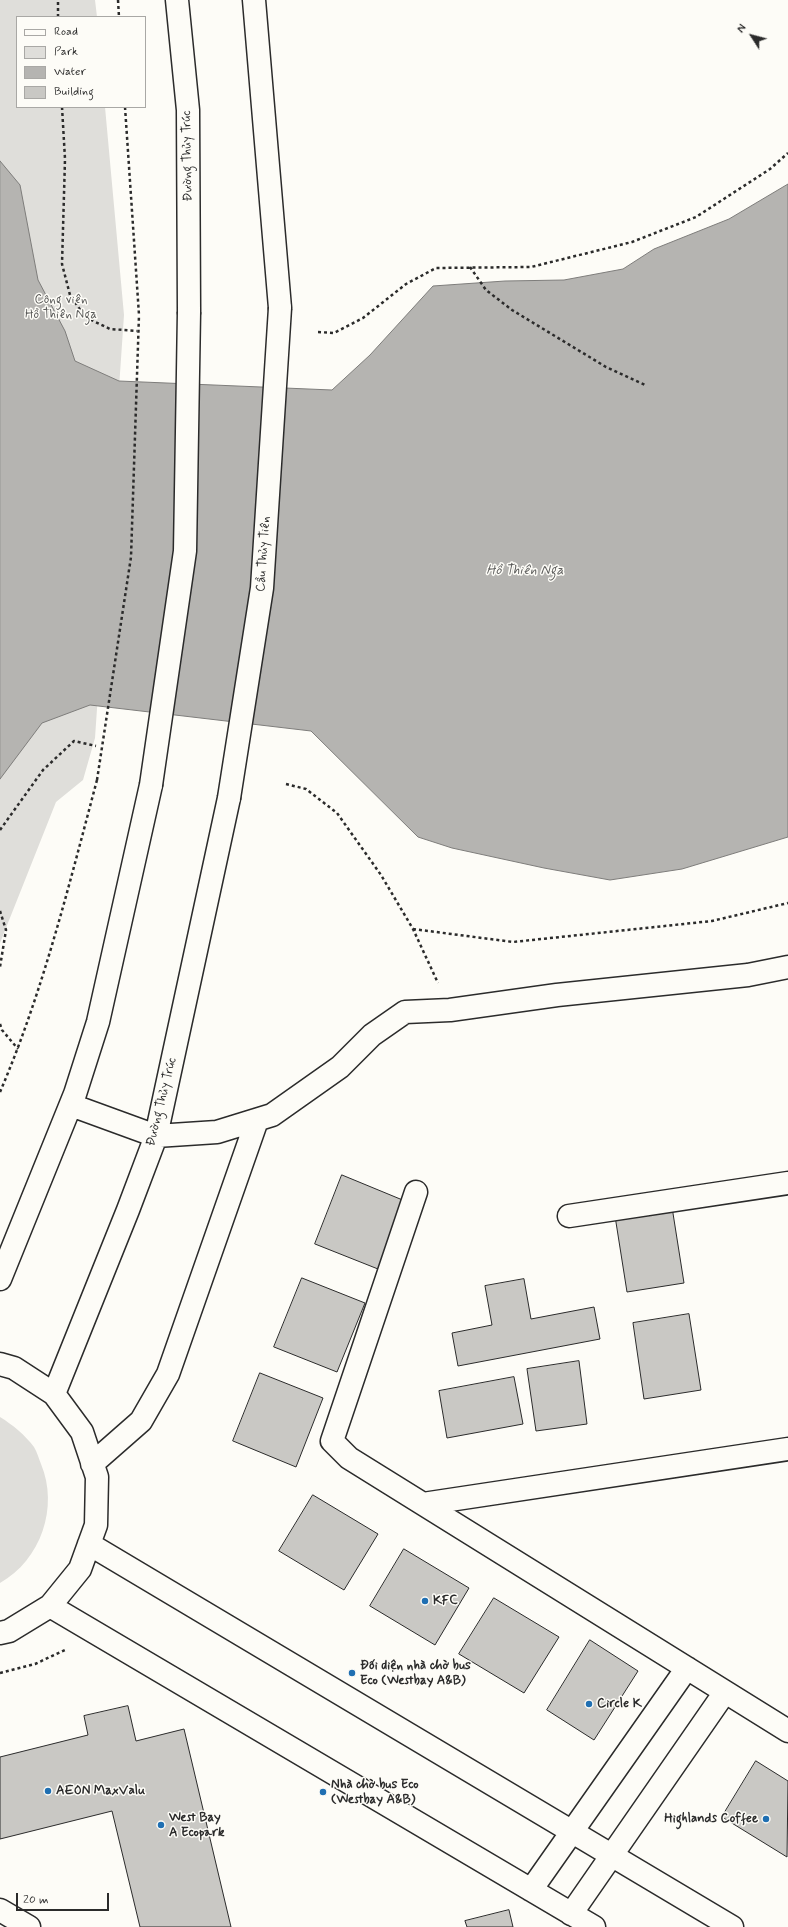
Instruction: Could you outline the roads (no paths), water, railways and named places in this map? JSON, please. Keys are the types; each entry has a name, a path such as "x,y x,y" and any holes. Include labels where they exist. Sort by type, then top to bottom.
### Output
{"street":[{"name":"Đường Thủy Trúc","path":"71,1105 98,1022 151,785 185,551 189,312 188,110 177,0"},
{"name":"Cầu Thủy Tiên","path":"229,798 262,588 280,308 254,0"},
{"name":"Đường Thủy Trúc","path":"54,1394 156,1136 229,798"},
{"path":"0,1279 71,1105 156,1136 217,1132 272,1115 340,1067 372,1035 405,1012 450,1010 557,995 748,975 788,967"},
{"path":"92,1464 141,1422 168,1374 257,1120"},
{"path":"569,1216 788,1183"},
{"path":"416,1192 332,1441 349,1458 788,1731"},
{"path":"0,1364 14,1368 54,1394 82,1432 97,1477 96,1525 80,1569 50,1606 9,1631 0,1633"},
{"path":"423,1504 788,1449"},
{"path":"89,1544 732,1927"},
{"path":"50,1606 594,1927"},
{"path":"531,1890 687,1668"},
{"path":"571,1914 725,1692"},
{"path":"0,1910 29,1927"}],"water":[{"name":"Hồ Thiên Nga","path":"0,161 20,185 38,280 65,331 75,361 119,381 332,390 370,355 433,286 505,281 564,280 623,269 654,249 729,219 788,184 788,837 682,869 610,880 544,868 452,848 418,837 311,731 90,705 42,723 0,779"}],"place":[{"name":"KFC","path":"425,1601"},
{"name":"Đối diện nhà chờ bus Eco (Westbay A&B)","path":"352,1673"},
{"name":"Circle K","path":"589,1704"},
{"name":"AEON MaxValu","path":"48,1791"},
{"name":"Nhà chờ bus Eco (Westbay A&B)","path":"323,1792"},
{"name":"Highlands Coffee","path":"766,1819"},
{"name":"West Bay A Ecopark","path":"161,1825"}],"park label":[{"name":"Công viên Hồ Thiên Nga","path":"61,308"}]}
